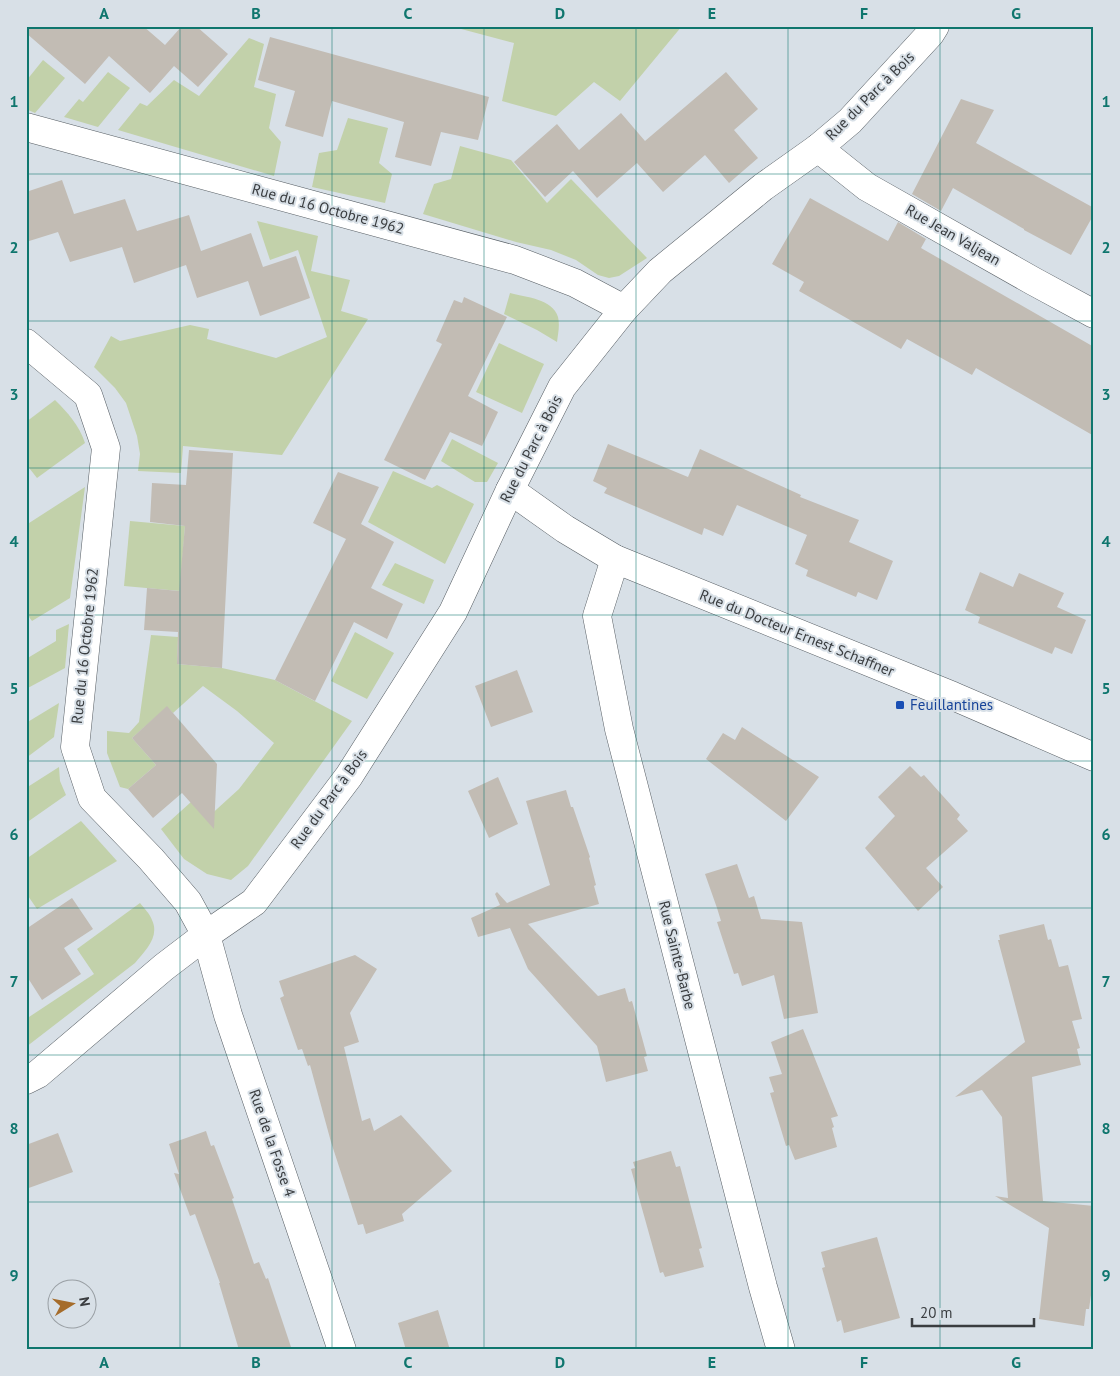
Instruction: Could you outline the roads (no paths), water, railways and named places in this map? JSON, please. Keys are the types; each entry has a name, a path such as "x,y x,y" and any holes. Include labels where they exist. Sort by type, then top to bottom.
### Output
{"street":[{"name":"Rue du Parc à Bois","path":"32,1077 164,967 254,902 349,776 453,612 510,490 562,387 624,309 660,271 763,187 818,148 850,121 930,34 935,26"},
{"name":"Rue du 16 Octobre 1962","path":"26,127 515,260 575,283 624,309"},
{"name":"Rue Jean Valjean","path":"818,148 868,186 1094,314"},
{"name":"Rue du 16 Octobre 1962","path":"26,343 88,395 106,448 74,748 92,798 151,859 188,902 206,935"},
{"name":"Rue du Docteur Ernest Schaffner","path":"510,490 565,528 616,559 944,693 1094,757"},
{"name":"Rue Sainte-Barbe","path":"616,559 597,616 619,729 763,1287 781,1350"},
{"name":"Rue de la Fosse 4","path":"206,935 228,1015 342,1350"}],"place":[{"name":"Feuillantines","path":"900,705"}]}
